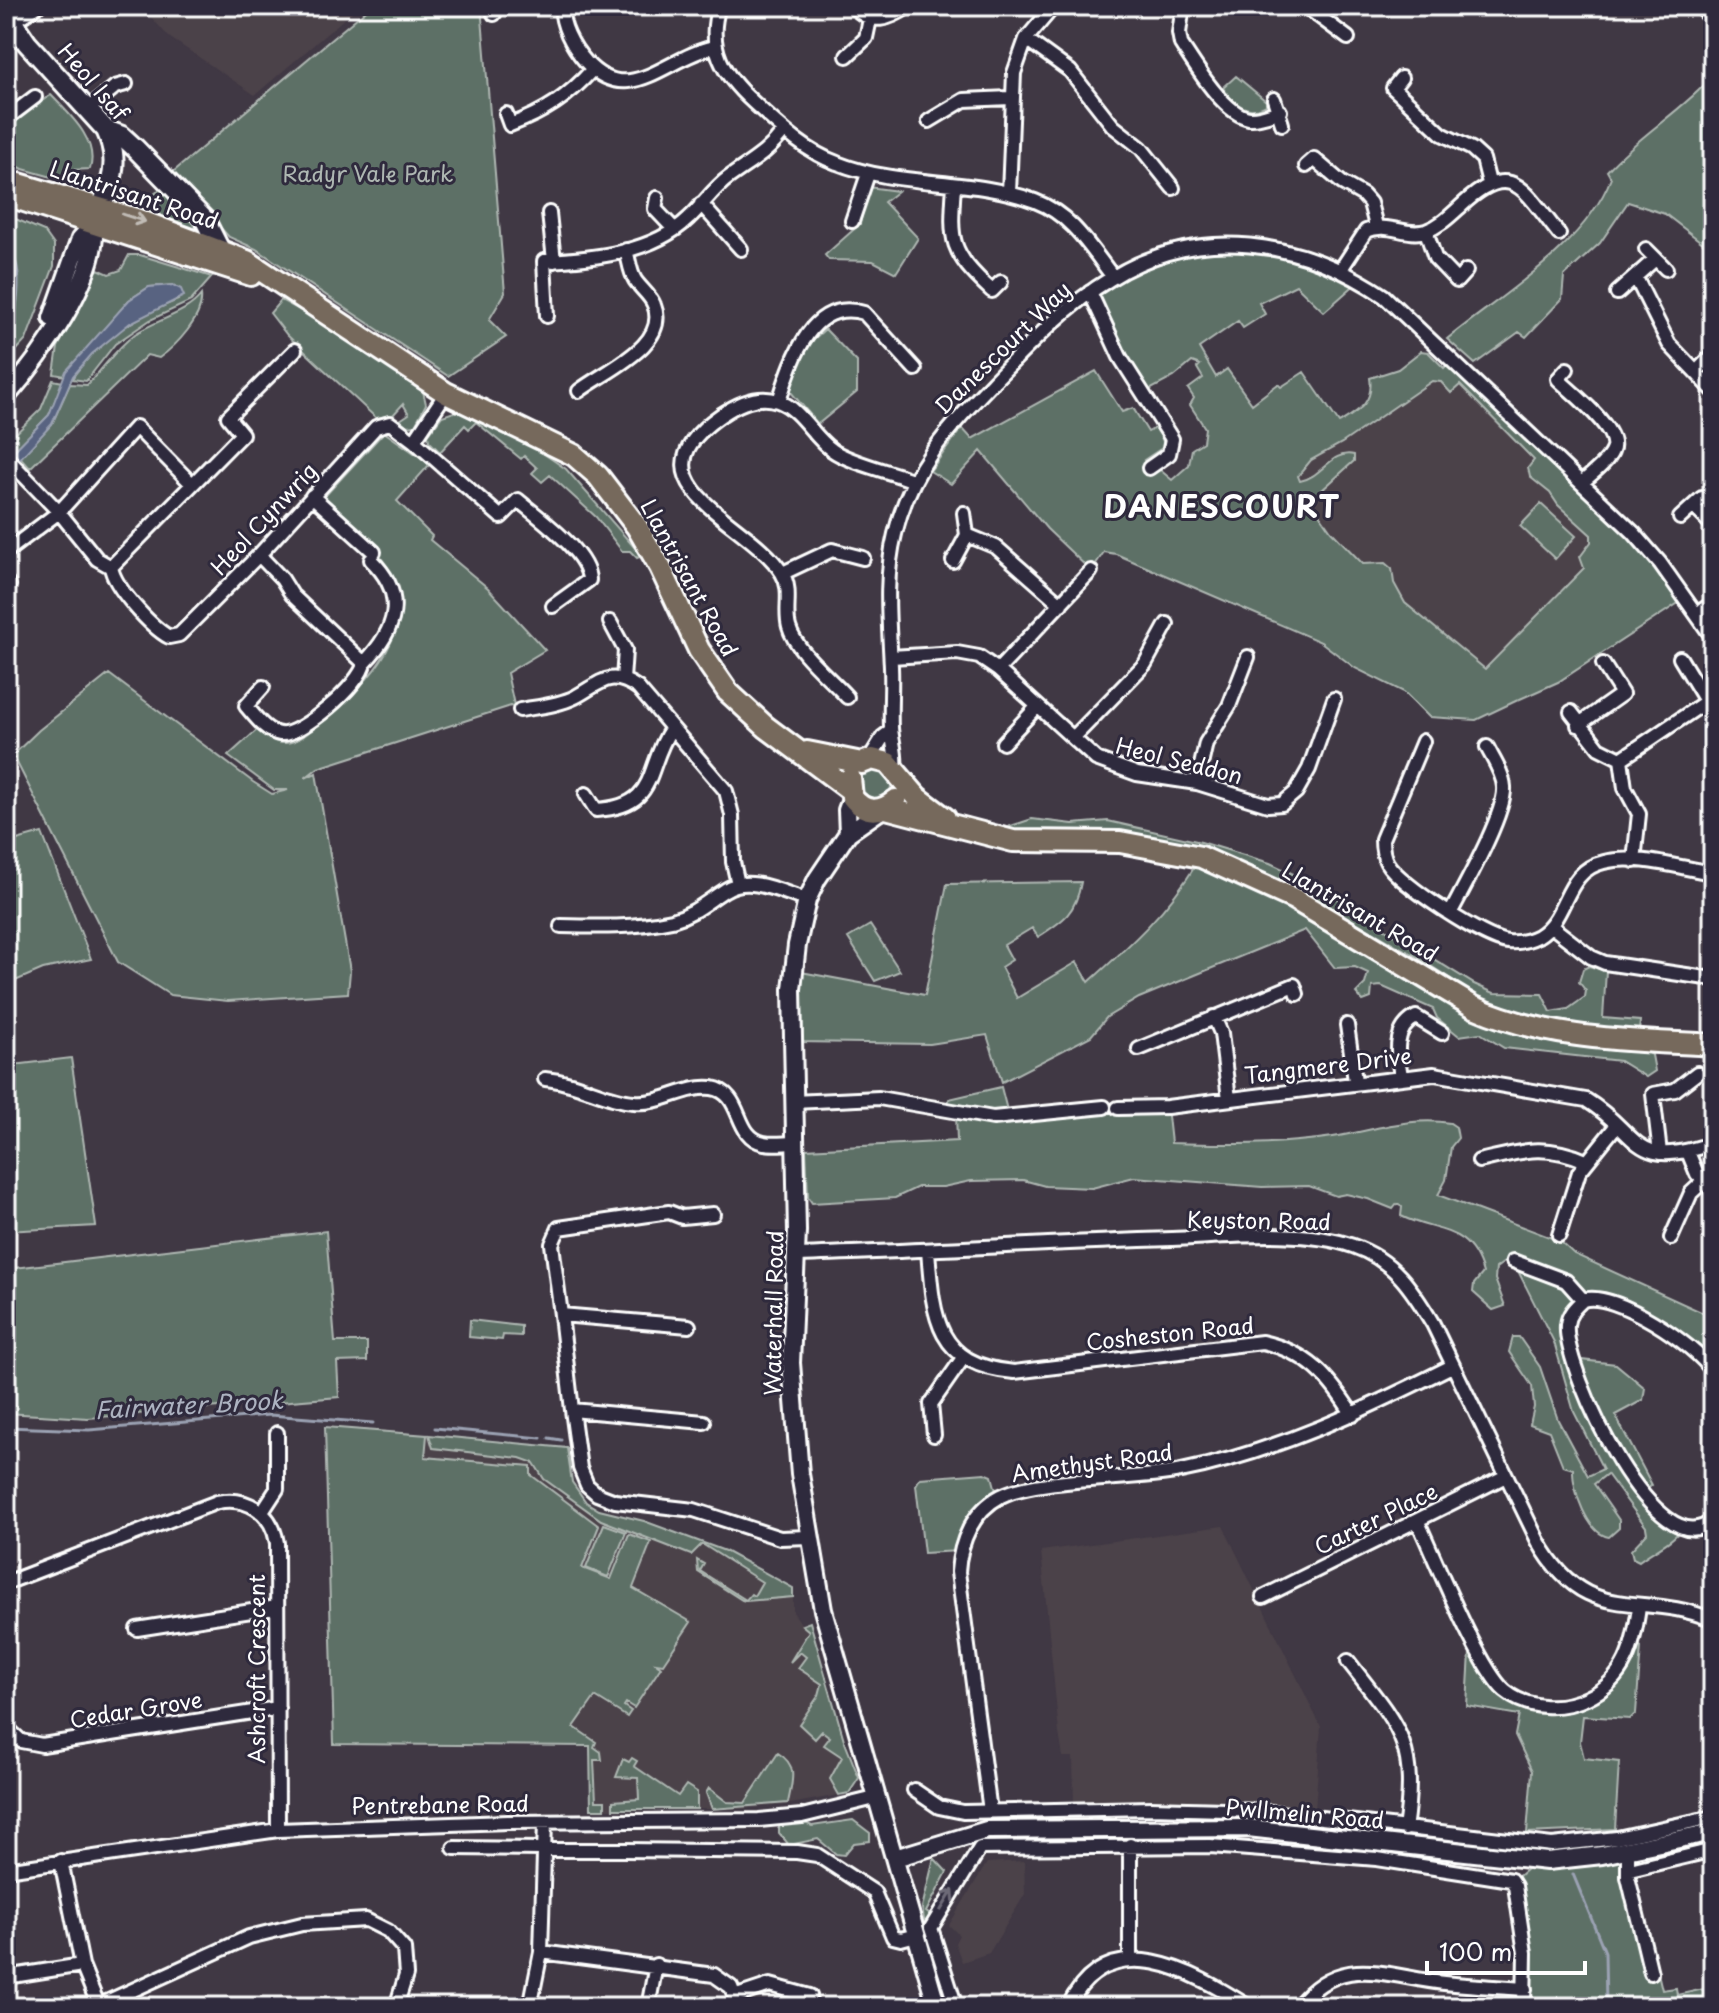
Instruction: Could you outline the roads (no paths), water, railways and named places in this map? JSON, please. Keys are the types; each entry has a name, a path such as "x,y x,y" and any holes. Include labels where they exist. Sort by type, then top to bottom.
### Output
{"main road":[{"name":"Heol Isaf","path":"9,17 34,51 106,130 116,162 97,216"},
{"path":"106,130 122,136 205,220 219,248"},
{"name":"Llantrisant Road","path":"6,180 285,287"},
{"name":"Llantrisant Road","path":"6,195 219,248 247,261 446,393 565,450 590,468 645,541 699,650 728,692 766,727 803,751 864,809 883,809 1013,841 1120,842 1201,857 1294,899 1474,1007 1503,1020 1538,1031 1713,1045"},
{"name":"Llantrisant Road","path":"803,751 865,762 880,760 897,773 929,809 978,834"},
{"path":"850,793 852,773 865,762"},
{"path":"883,809 899,794 897,773"}],"street":[{"name":"Heol Isaf","path":"9,17 38,6"},
{"path":"561,6 564,25 573,45 593,69 618,82 643,87 694,51 714,47"},
{"path":"719,6 714,47 734,85 784,131 835,163 868,174 1009,193 1037,202 1065,218 1113,277"},
{"path":"853,6 870,19 894,16 909,6"},
{"path":"1009,193 1013,132 1010,98 1018,57 1026,39 1054,6"},
{"path":"1183,6 1179,33 1181,44 1226,106 1236,115 1253,119 1279,111"},
{"path":"1305,6 1348,38"},
{"path":"847,56 866,38 870,19"},
{"path":"1026,39 1070,71 1113,126 1141,148 1173,188"},
{"path":"506,114 510,125 544,113 568,96 593,69"},
{"path":"1401,78 1393,88 1442,134 1472,149 1483,159 1489,183"},
{"path":"88,109 115,87 126,84"},
{"path":"6,119 35,97"},
{"path":"929,121 964,100 1010,98"},
{"path":"560,303 546,310 544,261 626,250 655,242 674,229 727,179 769,152 784,131"},
{"path":"1306,166 1314,159 1342,183 1363,195 1370,203 1376,226"},
{"path":"852,221 868,174"},
{"path":"1341,269 1359,237 1376,226 1412,233 1426,231 1444,222 1489,183 1509,182 1523,189 1544,226 1559,234"},
{"path":"954,185 951,233 964,266 992,291 1001,282"},
{"path":"642,214 656,204 674,229"},
{"path":"701,204 741,249"},
{"path":"549,213 554,261"},
{"path":"6,397 41,350 80,239 97,216"},
{"path":"535,231 550,231"},
{"path":"1426,231 1435,258 1457,281 1466,271"},
{"name":"Danescourt Way","path":"897,773 895,740 891,731 889,569 895,533 912,480 935,444 985,391 1090,292 1113,277 1173,252 1225,244 1283,249 1341,269 1384,296 1634,533 1713,638"},
{"path":"1646,249 1666,269"},
{"path":"579,391 598,368 647,345 656,333 659,319 653,301 633,277 626,250"},
{"path":"1617,293 1654,260"},
{"path":"1636,278 1669,344 1713,390"},
{"path":"1090,292 1120,357 1172,439 1172,449 1165,464 1149,468"},
{"path":"779,401 800,341 829,316 842,311 864,313 915,369"},
{"path":"254,443 228,417 295,350"},
{"path":"1696,372 1713,355"},
{"path":"1567,369 1558,379 1609,429 1615,441 1612,452 1582,483"},
{"path":"446,393 414,441 501,517 518,500 577,554 586,566 589,580 553,606"},
{"path":"847,697 797,644 790,631 789,599 783,573 696,495 685,471 685,456 699,431 739,404 766,399 779,401 795,412 834,453 912,480"},
{"name":"Heol Cynwrig","path":"111,567 115,580 151,624 169,637 186,631 382,423 394,425 414,441"},
{"path":"6,552 59,512 136,427 192,484"},
{"path":"6,457 59,512 97,559 111,567 242,434"},
{"path":"263,687 246,706 269,730 282,735 295,732 332,704 389,632 394,605 388,579 372,556 312,496"},
{"path":"1680,518 1698,502 1713,526"},
{"path":"953,561 967,535 964,513"},
{"path":"967,535 996,547 1061,604"},
{"path":"783,573 832,550 863,558"},
{"path":"259,555 282,579 292,595 364,666"},
{"path":"998,670 1091,571"},
{"path":"1697,614 1713,603"},
{"path":"610,622 625,650 623,680"},
{"path":"1073,738 1166,640 1167,624"},
{"name":"Heol Seddon","path":"891,657 957,653 979,657 1109,766 1197,783 1268,805 1282,804 1296,792 1309,769 1334,699"},
{"path":"1197,783 1206,743 1229,706 1248,657"},
{"path":"1621,759 1710,699 1680,658"},
{"path":"1578,725 1622,694 1603,664"},
{"path":"520,710 581,700 595,682 623,680 638,688 726,791 732,815 733,862 738,884"},
{"path":"1006,734 1037,707"},
{"path":"1571,712 1578,725 1599,748 1621,759"},
{"path":"586,794 593,815 624,804 649,784 659,747 671,729"},
{"path":"865,762 891,731"},
{"path":"1423,741 1382,839 1383,853 1399,878 1490,936 1509,942 1536,937 1551,926 1578,876 1602,862 1634,861 1713,873"},
{"path":"1451,912 1477,863 1504,794 1504,784 1487,747"},
{"path":"1621,759 1625,788 1639,814 1634,861"},
{"path":"1479,767 1493,760"},
{"name":"Waterhall Road","path":"848,833 850,793"},
{"name":"Waterhall Road","path":"883,809 848,833 807,900 792,989 797,1255 791,1363 809,1537 831,1647 937,2007"},
{"path":"561,926 636,926 673,920 704,908 726,889 738,884 756,884 807,900"},
{"path":"1551,926 1591,957 1605,963 1713,979"},
{"path":"1139,1049 1154,1049 1214,1017 1294,985 1297,994"},
{"path":"1214,1017 1221,1033 1229,1099"},
{"path":"1401,1076 1397,1039 1411,1018 1416,1017 1442,1033"},
{"path":"1347,1025 1356,1039 1355,1081"},
{"path":"1660,1153 1653,1094 1675,1090 1697,1073"},
{"name":"Tangmere Drive","path":"1118,1108 1159,1108 1401,1076 1457,1077 1572,1096 1600,1109 1635,1144 1660,1153 1688,1152 1713,1143"},
{"path":"545,1079 585,1086 633,1102 652,1102 712,1088 727,1095 737,1108 741,1125 749,1135 763,1143 795,1143"},
{"path":"793,1102 879,1098 993,1118 1104,1107"},
{"path":"1559,1235 1586,1161 1616,1126"},
{"path":"1479,1161 1533,1148 1563,1151 1586,1161"},
{"path":"1671,1238 1691,1193 1709,1186 1688,1152"},
{"path":"713,1214 682,1217 669,1212 559,1228 552,1244 580,1468 587,1485 597,1494 615,1501 694,1510 780,1538 809,1537"},
{"name":"Keyston Road","path":"797,1255 1222,1237 1308,1239 1351,1245 1394,1268 1426,1313 1506,1476 1558,1572 1589,1595 1639,1607 1696,1612 1713,1620"},
{"path":"928,1250 936,1321 943,1336 963,1358 931,1404 934,1435"},
{"path":"1513,1261 1566,1281 1583,1300"},
{"path":"1713,1372 1698,1352 1670,1333 1601,1298 1583,1300 1572,1310 1567,1337 1582,1390 1609,1446 1673,1523 1695,1529 1706,1526 1713,1519"},
{"path":"561,1315 689,1326"},
{"name":"Cosheston Road","path":"963,1358 991,1370 1014,1372 1262,1342 1283,1347 1311,1361 1336,1387 1353,1415"},
{"name":"Amethyst Road","path":"990,1811 958,1572 959,1551 966,1534 985,1507 1022,1489 1143,1478 1226,1461 1292,1441 1452,1366"},
{"path":"572,1410 704,1422"},
{"path":"6,1583 217,1502 240,1501 262,1512 277,1489 277,1433"},
{"name":"Carter Place","path":"1263,1597 1506,1476"},
{"name":"Ashcroft Crescent","path":"262,1512 273,1528 277,1543 278,1830"},
{"path":"1418,1522 1489,1671 1506,1692 1521,1701 1557,1707 1572,1704 1600,1691 1625,1665 1635,1637 1639,1607"},
{"path":"137,1629 277,1607"},
{"path":"1348,1661 1395,1723 1407,1750 1411,1785 1405,1829"},
{"name":"Cedar Grove","path":"6,1727 21,1741 42,1745 278,1708"},
{"name":"Pwllmelin Road","path":"914,1790 950,1810 1262,1811 1481,1856 1560,1860 1628,1850 1713,1832"},
{"name":"Pentrebane Road","path":"6,1870 278,1830 545,1822 759,1820 802,1816 875,1798"},
{"path":"1048,1811 1048,1829"},
{"name":"Pwllmelin Road","path":"1001,1838 1048,1829 1248,1828 1379,1834 1405,1829 1552,1845 1617,1838 1713,1817"},
{"path":"530,2007 541,1952 545,1822"},
{"name":"Pwllmelin Road","path":"895,1858 981,1831 1001,1838 1285,1851 1511,1880 1515,1886 1525,1953 1525,1989"},
{"path":"956,2007 931,1933 933,1923 977,1851 1001,1838"},
{"path":"1130,1845 1130,1959"},
{"path":"454,1848 797,1852 817,1855 874,1892 893,1937 901,1939 916,1935"},
{"path":"1628,1850 1628,1877 1651,1973"},
{"path":"1630,1870 1713,1850"},
{"path":"1478,1874 1481,1856"},
{"path":"61,1861 82,1965 98,2006 249,1937 302,1924 366,1920 388,1931 404,1949 408,1962 396,2007"},
{"path":"541,1952 714,1975 738,2001 770,1985 810,1996"},
{"path":"1068,2007 1092,1978 1130,1959 1149,1959 1170,1965 1217,1986 1249,2007"},
{"path":"6,1977 82,1965"},
{"path":"648,2007 656,1965"},
{"path":"1297,2007 1321,1982 1360,1971 1376,1970 1441,1983 1525,1989 1524,2007"}],"water":[{"path":"9,252 18,269 19,281 16,310 6,343 6,253"},
{"path":"173,285 181,289 184,296 130,323 92,354 73,376 52,424 6,474 6,459 49,415 66,371 129,300 149,287"}],"waterway":[{"name":"Fairwater Brook","path":"6,1427 89,1430 270,1415 373,1423"},
{"name":"Fairwater Brook","path":"435,1428 541,1438"},
{"name":"Fairwater Brook","path":"549,1438 561,1440"},
{"name":"Fairwater Brook","path":"1573,1874 1605,1952 1606,2007"}],"railway":[{"path":"1692,6 1713,30"}],"district":[{"name":"DANESCOURT","path":"1222,508"}],"park label":[{"name":"Radyr Vale Park","path":"368,174"}]}
